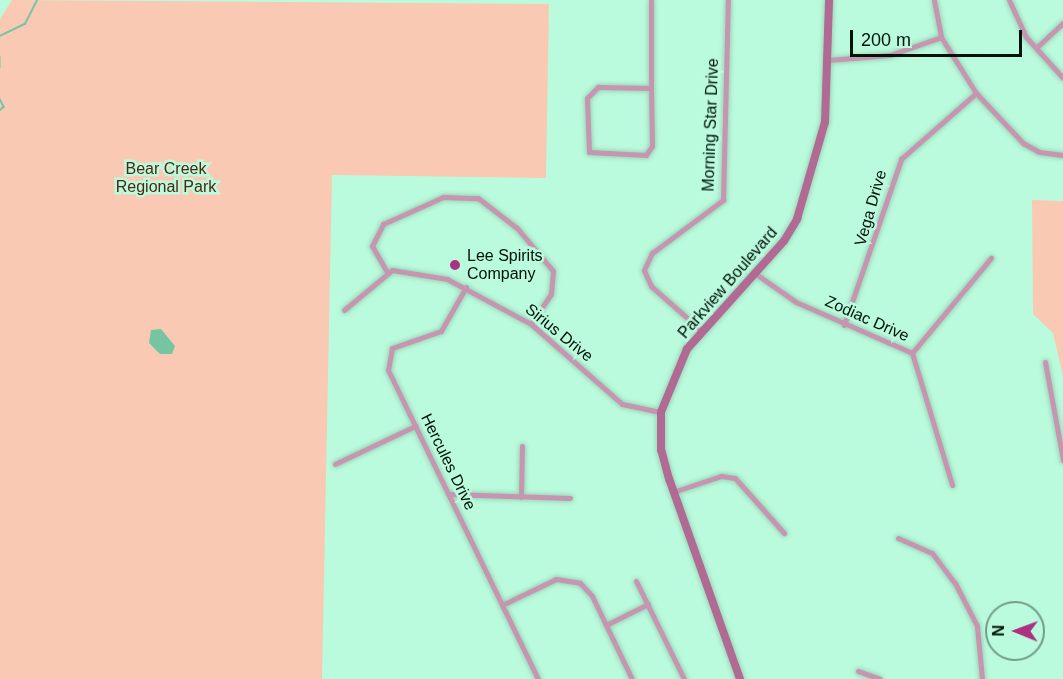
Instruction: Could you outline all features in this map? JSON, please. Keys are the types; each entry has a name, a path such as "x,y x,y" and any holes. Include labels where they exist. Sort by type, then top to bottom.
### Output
{"street":[{"path":"651,0 651,88 650,151 641,157 589,152 590,91 651,88"},
{"name":"Morning Star Drive","path":"702,331 651,286 644,270 652,253 723,200 728,0"},
{"name":"Parkview Boulevard","path":"740,679 673,492 661,450 661,412 679,361 702,331 791,231 802,206 825,122 829,0"},
{"path":"934,0 941,37 976,93 1023,143 1039,152 1063,155"},
{"path":"1009,0 1021,29 1063,78"},
{"path":"1036,48 1063,23"},
{"path":"828,60 891,55 941,37"},
{"name":"Vega Drive","path":"844,325 901,159 976,93"},
{"path":"344,310 387,272 372,246 383,224 443,198 478,198 517,228 552,271 551,294 531,324"},
{"path":"912,353 991,258"},
{"name":"Sirius Drive","path":"387,272 406,270 466,287 531,324 622,404 661,412"},
{"name":"Zodiac Drive","path":"756,273 787,298 912,353 952,485"},
{"name":"Hercules Drive","path":"466,287 441,331 397,344 389,355 388,370 538,679"},
{"path":"1045,362 1063,460"},
{"path":"335,464 415,426"},
{"path":"521,497 522,446"},
{"path":"673,492 721,476 735,478 784,533"},
{"path":"449,494 570,498"},
{"path":"898,538 932,553 955,583 977,626 982,679"},
{"path":"502,605 546,583 565,579 580,583 592,596 632,679"},
{"path":"636,581 684,679"},
{"path":"606,625 648,604"},
{"path":"858,671 880,679"}],"green space":[{"name":"Bear Creek Regional Park","path":"12,0 549,4 546,178 332,175 322,679 0,679 0,19"},
{"path":"1032,200 1063,201 1063,376 1053,333 1033,314"}],"shaded area":[{"path":"161,329 175,346 172,354 160,354 149,343 151,330"}],"waterway":[{"path":"0,36 25,24 37,0"},
{"path":"0,57 0,67"},
{"path":"0,99 4,107 0,111"}],"place":[{"name":"Lee Spirits Company","path":"455,265"}]}
